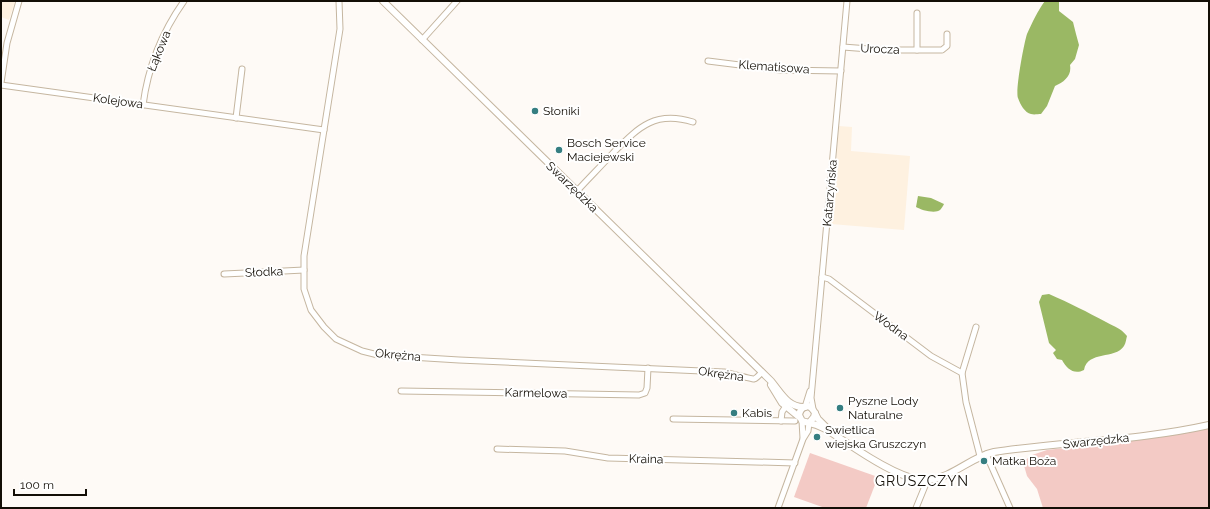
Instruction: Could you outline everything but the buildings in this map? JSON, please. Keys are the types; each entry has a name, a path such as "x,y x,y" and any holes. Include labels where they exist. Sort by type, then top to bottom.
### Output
{"street":[{"path":"1,84 7,43 20,1"},
{"name":"Łąkowa","path":"143,105 148,77 156,54 171,22 184,1"},
{"name":"Okrężna","path":"339,1 340,29 304,256 304,289 311,310 336,339 362,351 378,355 452,360 724,372 752,379 756,378 762,372"},
{"name":"Swarzędzka","path":"383,1 771,381 787,404 801,420 814,424 832,433 891,469 912,478 926,480 940,478 983,455 1000,451 1150,436 1209,425"},
{"path":"422,40 457,1"},
{"name":"Katarzyńska","path":"814,411 811,398 847,1"},
{"name":"Urocza","path":"917,13 917,50"},
{"name":"Urocza","path":"843,47 882,50 942,50 947,46 947,34"},
{"name":"Klematisowa","path":"708,60 780,70 841,71"},
{"path":"236,118 242,69"},
{"name":"Kolejowa","path":"1,84 324,130"},
{"path":"577,191 636,130 650,122 663,119 682,118 693,122"},
{"name":"Słodka","path":"224,274 304,270"},
{"name":"Wodna","path":"822,277 829,279 931,356 962,373"},
{"path":"976,327 962,373 966,402 983,455 1010,508"},
{"name":"Karmelowa","path":"401,390 639,395 645,393 647,388 648,368"},
{"name":"Katarzyńska","path":"805,407 813,384"},
{"path":"673,419 781,421 801,420 813,419 814,411 809,407 787,404 782,412 781,421"},
{"path":"778,508 803,439 800,411 805,407"},
{"name":"Swarzędzka","path":"814,411 818,419 832,433"},
{"name":"Kraina","path":"497,449 558,450 614,459 795,463"},
{"path":"916,508 926,480"}],"shaded area":[{"path":"1,1 15,1 9,20 1,17"},
{"path":"1045,1 1059,1 1059,11 1073,22 1079,45 1075,59 1070,65 1070,72 1067,78 1055,86 1047,106 1041,114 1033,114 1027,112 1021,105 1017,94 1022,56 1027,34"},
{"path":"839,126 852,127 851,151 910,156 904,230 831,224"},
{"path":"918,196 931,198 944,204 938,211 932,212 924,210 916,207"},
{"path":"1049,294 1120,329 1127,336 1124,346 1115,353 1096,357 1091,360 1086,364 1084,370 1077,372 1071,370 1062,360 1057,359 1053,353 1056,350 1049,343 1039,302 1042,295"},
{"path":"1209,428 1209,508 1043,508 1037,489 1027,476 1023,462 1032,455 1047,450 1161,437"},
{"path":"810,453 878,477 866,508 825,508 794,497"}],"place":[{"name":"Słoniki","path":"535,111"},
{"name":"Bosch Service Maciejewski","path":"559,150"},
{"name":"Pyszne Lody Naturalne","path":"840,408"},
{"name":"Kabis","path":"734,413"},
{"name":"Swietlica wiejska Gruszczyn","path":"817,437"},
{"name":"Matka Boża","path":"984,461"}],"district":[{"name":"GRUSZCZYN","path":"922,481"}]}
